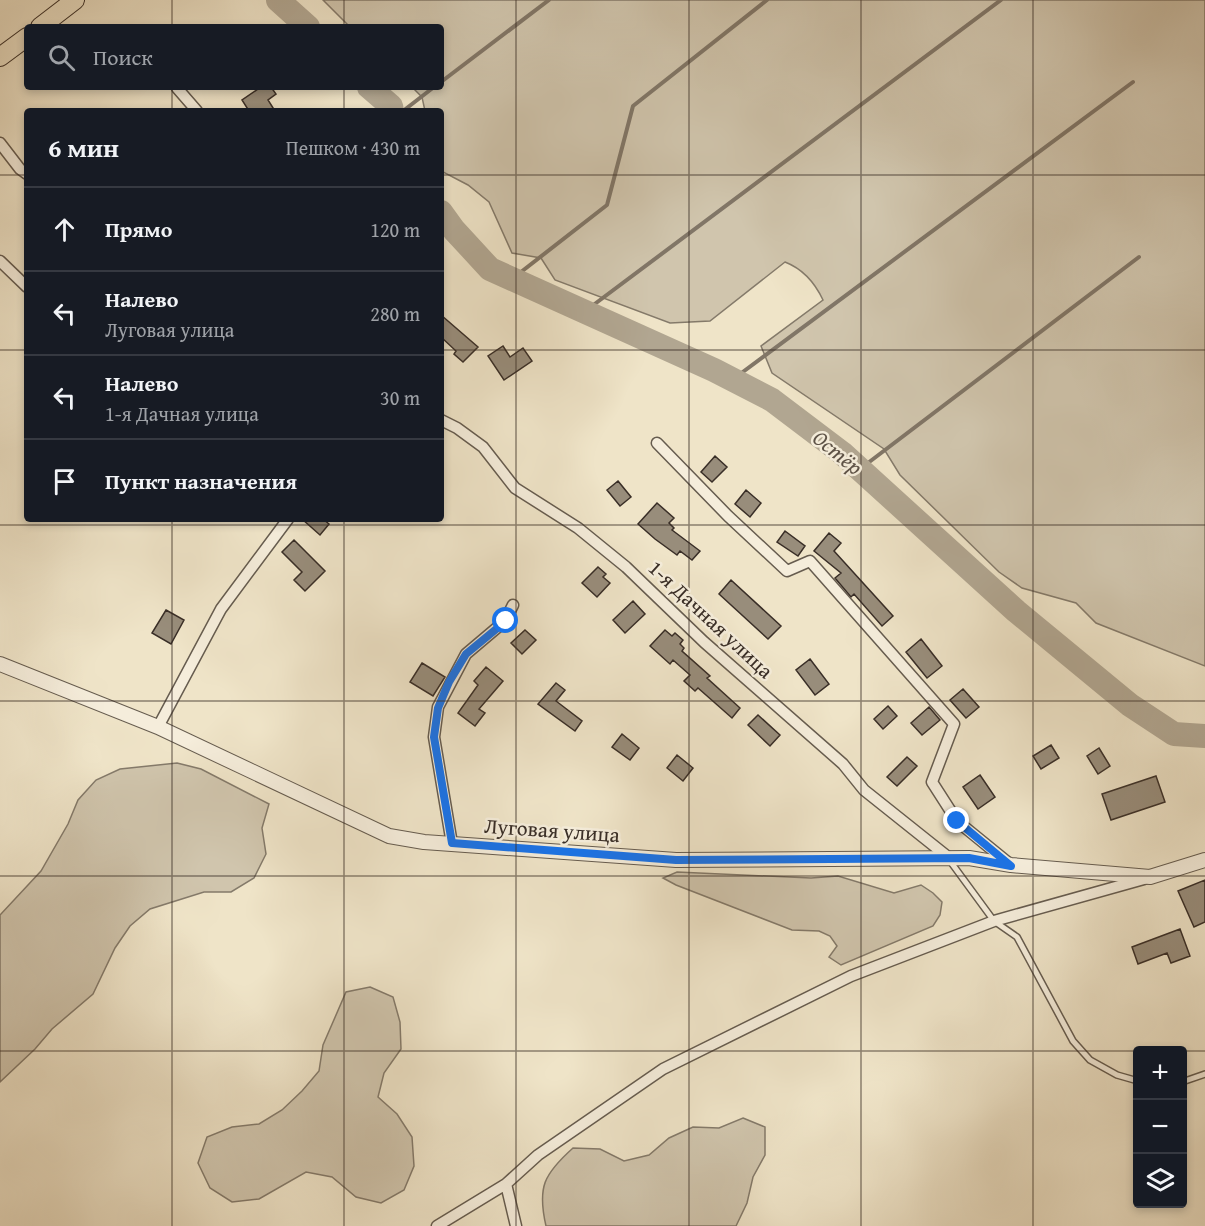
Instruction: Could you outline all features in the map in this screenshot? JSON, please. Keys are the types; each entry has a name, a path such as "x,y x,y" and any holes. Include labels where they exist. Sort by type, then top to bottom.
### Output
{"highway":[{"path":"44,24 75,0"},
{"path":"0,57 24,39"}],"street":[{"path":"179,90 194,108"},
{"path":"0,143 24,172"},
{"path":"0,261 24,284"},
{"name":"1-я Дачная улица","path":"444,422 483,447 515,488 578,528 626,567 704,642 843,764 864,790 948,857"},
{"path":"657,443 728,516 787,571 810,561 954,724 932,782 957,821 1011,866"},
{"path":"158,727 221,609 284,522"},
{"path":"452,843 434,737 438,708 449,682 466,654 506,621 513,605"},
{"name":"Луговая улица","path":"0,664 158,727 389,836 424,842 676,860 969,858 1011,866 1150,877 1205,860"},
{"path":"437,1226 506,1184 538,1155 663,1069 851,976 994,921 1150,877"},
{"path":"506,1184 516,1226"}],"lane":[{"path":"948,857 994,921 1017,937 1073,1041 1090,1060 1117,1076 1133,1080"},
{"path":"1187,1080 1205,1074"}],"shaded area":[{"path":"323,0 1205,0 1205,666 1096,623 1076,603 1022,588 999,572 900,475 884,449 772,373 761,346 823,300 808,277 797,268 785,262 710,321 670,323 555,280 541,258 512,253 489,202 468,185 444,173 444,108 424,108 422,97 415,90 444,90 444,24 347,24"},
{"path":"177,763 201,769 269,804 262,828 266,854 254,878 231,892 204,892 150,909 130,926 115,948 93,994 52,1029 35,1049 0,1082 0,915 41,871 68,824 78,800 96,780 120,769"},
{"path":"677,872 811,878 838,876 894,893 921,885 942,902 940,915 933,926 841,965 829,957 837,946 830,936 819,931 792,930 663,878"},
{"path":"370,987 393,997 400,1022 401,1049 384,1073 378,1097 397,1114 412,1137 414,1166 404,1190 381,1203 356,1197 332,1177 306,1172 259,1199 232,1202 210,1188 198,1163 207,1137 232,1127 259,1124 282,1110 319,1071 323,1045 346,992"},
{"path":"743,1118 765,1127 765,1155 753,1177 747,1203 736,1226 546,1226 542,1201 545,1182 555,1166 573,1148 600,1149 624,1161 649,1155 669,1138 693,1127 719,1128"}],"building":[{"path":"257,90 273,90 276,94 268,100 273,108 247,108 242,100"},
{"path":"444,318 478,347 463,362 454,354 456,351 444,340"},
{"path":"503,346 510,357 523,348 532,361 504,380 488,356"},
{"path":"715,456 727,467 712,482 701,472"},
{"path":"618,481 631,497 620,506 607,490"},
{"path":"746,490 761,503 750,517 735,504"},
{"path":"657,503 674,518 669,523 674,528 672,530 700,551 692,560 680,551 677,555 638,524"},
{"path":"305,522 329,524 320,535"},
{"path":"785,531 805,546 798,556 777,542"},
{"path":"829,533 841,543 834,551 893,616 882,626 854,594 851,597 835,578 841,573 814,551"},
{"path":"294,540 325,571 305,591 294,580 302,572 282,552"},
{"path":"598,567 606,574 603,577 610,583 597,597 582,583"},
{"path":"731,580 781,626 768,639 719,594"},
{"path":"633,601 645,614 625,633 613,620"},
{"path":"166,610 184,620 171,644 152,633"},
{"path":"525,630 536,640 522,654 511,643"},
{"path":"665,630 672,636 675,633 683,640 680,644 684,648 682,651 740,708 732,718 698,688 695,691 684,681 690,675 673,660 670,664 650,646"},
{"path":"921,639 942,666 927,678 906,652"},
{"path":"810,659 829,684 815,695 796,670"},
{"path":"422,663 445,677 433,696 410,682"},
{"path":"486,667 503,681 479,709 485,713 475,726 458,713 478,685 474,681"},
{"path":"556,683 565,690 556,701 582,721 575,731 538,704"},
{"path":"963,689 979,707 966,718 950,700"},
{"path":"888,706 897,716 883,729 874,719"},
{"path":"929,707 940,720 922,735 911,723"},
{"path":"758,715 780,735 770,746 748,725"},
{"path":"622,734 639,748 630,760 612,747"},
{"path":"1051,745 1059,758 1041,769 1033,756"},
{"path":"1099,748 1110,766 1098,774 1087,756"},
{"path":"677,755 693,768 683,781 667,768"},
{"path":"907,757 917,766 897,786 887,777"},
{"path":"980,775 995,797 978,809 963,787"},
{"path":"1156,776 1165,802 1111,820 1102,794"},
{"path":"1205,880 1205,922 1194,927 1178,891"},
{"path":"1180,929 1190,956 1171,963 1167,953 1138,964 1132,947"}],"waterway":[{"name":"Остёр","path":"278,0 305,24"},
{"path":"444,80 549,0"},
{"path":"512,279 607,205 633,106 767,0"},
{"path":"584,312 1001,0"},
{"path":"732,380 1133,82"},
{"name":"Остёр","path":"372,90 391,108"},
{"path":"407,108 430,90"},
{"name":"Остёр","path":"444,216 490,269 714,370 772,400 842,453 1016,611 1130,705 1174,734 1205,736"},
{"path":"860,469 1139,257"}],"route":[{"path":"506,621 466,654 449,682 438,708 434,737 452,843 676,860 969,858 1011,866 957,821"}]}
